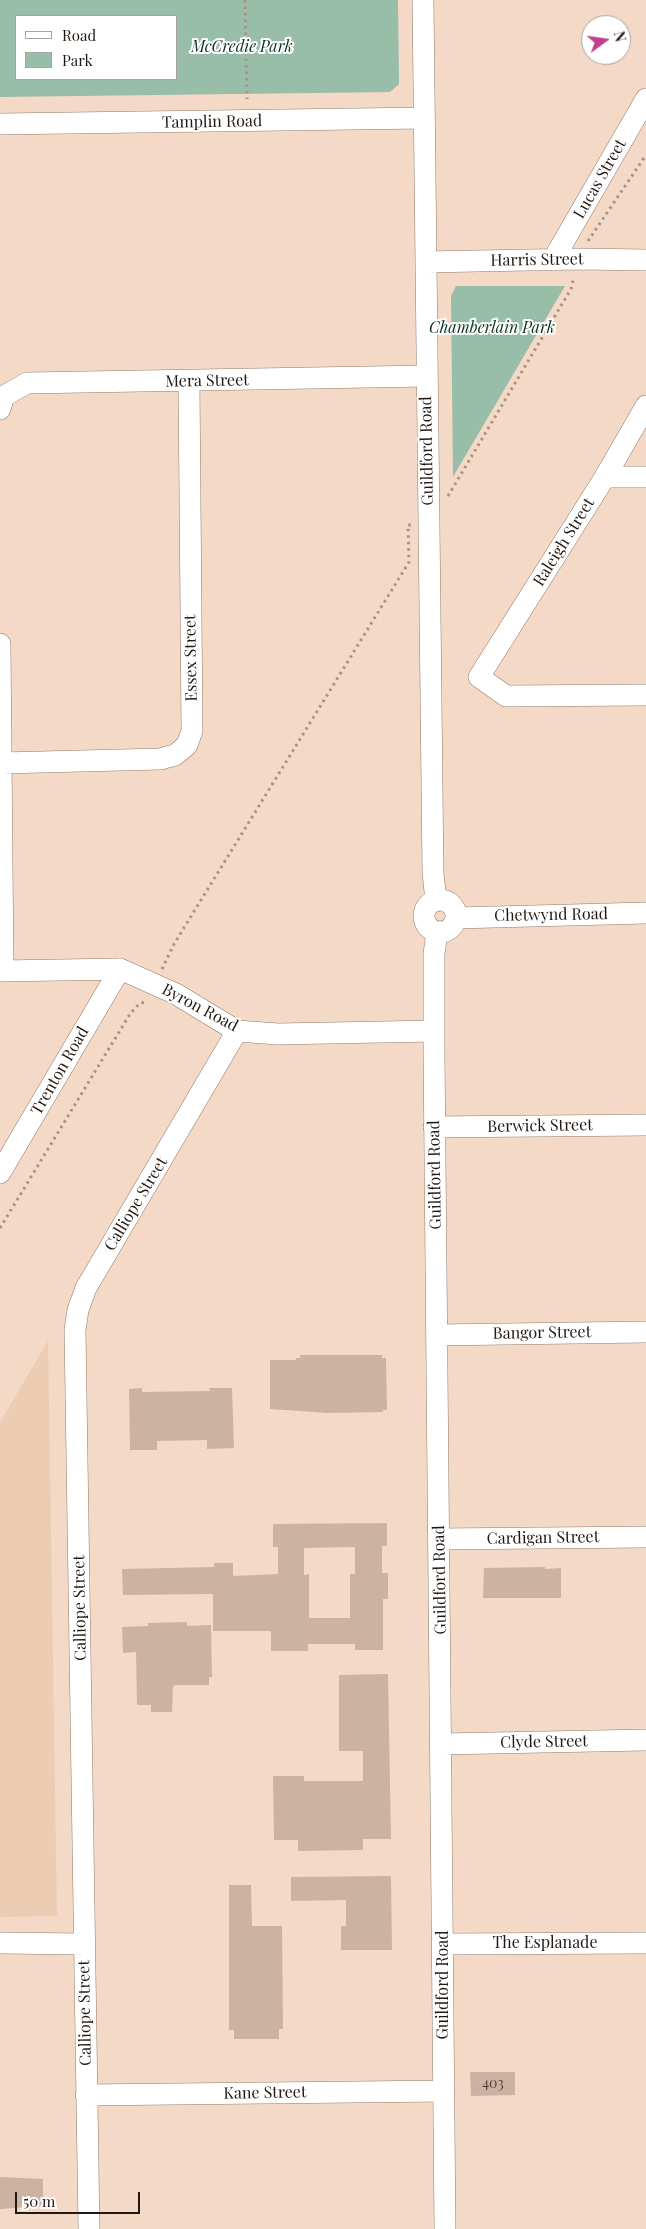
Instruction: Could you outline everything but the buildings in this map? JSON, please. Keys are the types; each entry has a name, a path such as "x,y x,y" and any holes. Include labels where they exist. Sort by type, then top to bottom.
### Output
{"street":[{"name":"Guildford Road","path":"423,0 433,873 436,901"},
{"name":"Lucas Street","path":"553,260 646,99"},
{"name":"Tamplin Road","path":"0,124 424,118"},
{"name":"Harris Street","path":"427,262 579,259 646,260"},
{"name":"Mera Street","path":"0,409 4,396 27,383 189,382 427,376"},
{"name":"Essex Street","path":"2,763 160,759 175,755 186,744 192,730 189,382"},
{"name":"Raleigh Street","path":"646,406 605,477 479,677 506,696 646,695"},
{"path":"605,477 646,477"},
{"path":"0,644 2,763 1,971"},
{"path":"436,901 450,904 456,918 452,927 437,932 428,927 424,917 427,907 436,901"},
{"name":"Chetwynd Road","path":"456,918 646,914"},
{"name":"Guildford Road","path":"437,932 434,954 434,1127 446,2229"},
{"name":"Byron Road","path":"1,971 120,969 170,991 237,1031 278,1034 434,1031"},
{"name":"Trenton Road","path":"0,1172 120,969"},
{"name":"Calliope Street","path":"89,2229 75,1330 78,1310 86,1288 237,1031"},
{"name":"Berwick Street","path":"434,1127 646,1125"},
{"name":"Bangor Street","path":"437,1335 646,1332"},
{"name":"Cardigan Street","path":"439,1539 646,1537"},
{"name":"Clyde Street","path":"442,1744 646,1740"},
{"path":"0,1943 84,1944"},
{"name":"The Esplanade","path":"443,1944 646,1943"},
{"name":"Kane Street","path":"86,2095 444,2091"}],"path":[{"path":"245,0 247,99"},
{"path":"445,503 450,491 571,289 579,259 590,238 646,155"},
{"path":"0,1228 130,1014 139,1004 170,991 162,969 174,944 409,562 408,526 428,524"}],"shaded area":[{"path":"48,1341 57,1916 0,1917 0,1422"}],"green space":[{"name":"McCredie Park","path":"0,0 398,0 399,84 390,92 0,97"},
{"name":"Chamberlain Park","path":"456,286 565,286 453,477 451,296"}]}
